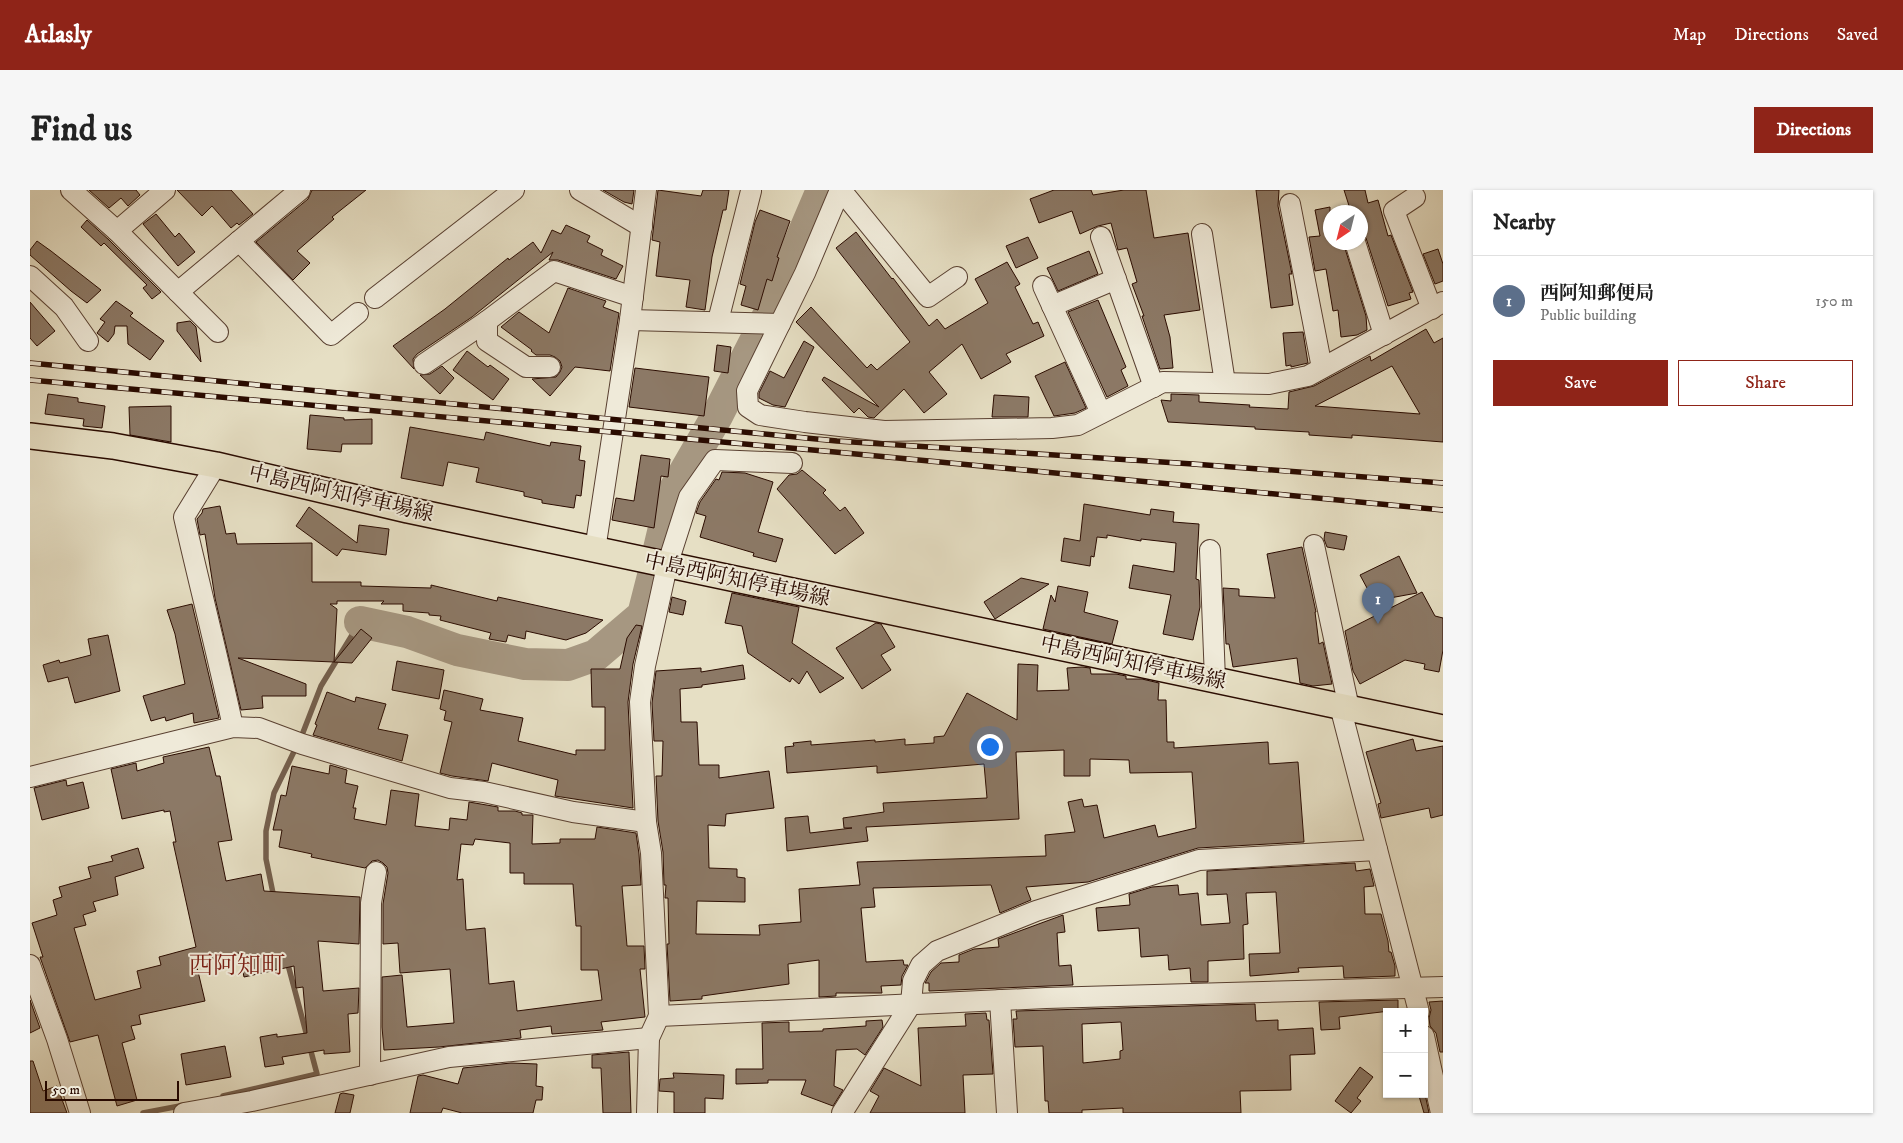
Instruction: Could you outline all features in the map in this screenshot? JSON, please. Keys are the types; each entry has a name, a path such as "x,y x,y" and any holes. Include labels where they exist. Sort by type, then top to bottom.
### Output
{"main road":[{"name":"中島西阿知停車場線","path":"30,436 113,446 216,465 408,510 667,566 1443,727"}],"street":[{"path":"71,190 117,232 218,332"},
{"path":"117,232 165,190"},
{"path":"178,292 300,190"},
{"path":"376,298 514,190"},
{"path":"580,190 642,227"},
{"path":"595,550 630,320 646,190"},
{"path":"957,277 928,297 840,190 805,274 769,323 747,391 748,407 760,415 884,431 1052,428 1078,425 1164,382 1269,384 1308,376 1437,306 1394,211 1415,197"},
{"path":"718,321 751,191"},
{"path":"1290,204 1322,368"},
{"path":"1202,234 1225,383"},
{"path":"1101,236 1154,387"},
{"path":"239,241 331,336 358,313"},
{"path":"1357,250 1384,335"},
{"path":"424,364 487,321 554,271 633,297"},
{"path":"30,276 64,307 88,341"},
{"path":"1052,306 1116,279"},
{"path":"1043,286 1101,413"},
{"path":"630,320 769,323"},
{"path":"487,321 487,341 526,366 550,367"},
{"path":"647,1113 649,1038 659,1016 651,852 646,822 640,702 645,666 667,566 689,497 715,460 792,463"},
{"path":"216,465 184,517 233,727"},
{"path":"1314,544 1345,707 1377,850 1418,1008"},
{"path":"1210,550 1215,680"},
{"path":"30,777 233,727 260,728 297,742 450,788 484,792 573,812 646,822"},
{"path":"842,1113 911,1004 913,981 921,965 936,952 1036,911 1199,860 1377,850"},
{"path":"370,1075 371,903 376,872"},
{"path":"30,965 58,1039 80,1113"},
{"path":"659,1016 1000,1000 1443,986"},
{"path":"1000,1000 1008,1113"},
{"path":"184,1113 235,1109 449,1057 649,1038"},
{"path":"1428,1053 1441,1113"}],"building":[{"path":"89,190 136,190 140,195 128,206 121,198 109,208"},
{"path":"177,190 231,190 253,214 239,225 237,223 231,228 212,206 202,216"},
{"path":"312,190 366,190 332,217 334,219 297,251 310,263 293,280 256,242 308,199"},
{"path":"603,190 634,190 632,204 624,202"},
{"path":"658,190 701,196 703,190 729,190 726,210 723,210 712,257 705,310 686,307 690,280 656,276 660,242 652,240"},
{"path":"1054,190 1091,190 1093,195 1124,190 1146,190 1154,238 1188,233 1200,310 1164,315 1170,337 1173,368 1160,369 1132,284 1137,282 1127,248 1118,250 1111,223 1098,226 1080,234 1072,211 1039,223 1030,199"},
{"path":"1256,190 1279,190 1278,206 1292,274 1289,274 1293,305 1271,308"},
{"path":"1344,190 1365,190 1368,203 1378,200 1388,236 1391,235 1413,292 1409,293 1411,299 1388,306 1368,244 1368,205 1349,205"},
{"path":"1323,208 1323,250 1345,250 1366,316 1367,330 1357,335 1341,337 1338,310 1333,311 1326,269 1315,271 1309,237 1320,236 1315,210"},
{"path":"760,210 790,221 777,257 779,258 772,281 767,279 758,310 741,305 746,286 740,284 755,222"},
{"path":"156,214 175,237 179,233 195,252 178,266 143,224"},
{"path":"87,220 161,292 152,299 143,288 147,285 104,243 101,246 81,227"},
{"path":"566,225 590,236 587,242 603,250 601,255 623,266 616,279 558,260 549,260 553,252 472,317 417,354 413,359 414,369 393,346 445,309 508,258 509,260 533,242 541,253 552,230 561,234"},
{"path":"856,232 929,326 937,319 945,329 988,303 975,279 1007,262 1020,284 1015,287 1033,324 1038,322 1044,336 1006,354 1011,362 981,379 962,344 929,372 947,394 924,413 904,389 874,418 868,417 859,408 854,413 822,380 824,377 879,407 796,322 811,307 867,368 871,364 877,370 910,342 836,248"},
{"path":"1028,237 1038,258 1016,268 1006,246"},
{"path":"37,241 101,290 87,303 71,291 30,255 30,250"},
{"path":"1438,249 1443,264 1443,281 1435,284 1423,254"},
{"path":"1089,251 1098,274 1058,291 1047,268"},
{"path":"568,288 606,301 603,307 619,313 610,371 575,367 550,396 532,379 556,377 562,367 560,361 550,355 536,355 501,327 519,312 549,333"},
{"path":"1098,300 1126,367 1121,370 1128,386 1107,397 1068,312"},
{"path":"116,301 133,313 130,316 164,341 150,360 128,344 127,326 115,326 114,334 108,342 97,333 105,322 100,319"},
{"path":"30,302 55,331 37,346 30,338"},
{"path":"190,321 196,327 201,362 177,331 177,323"},
{"path":"1426,329 1434,343 1443,338 1443,442 1352,435 1352,438 1309,435 1309,432 1255,429 1255,427 1168,422 1161,400 1171,401 1171,394 1199,395 1199,402 1288,409 1289,392 1314,386 1370,356 1371,361","holes":["1392,366 1420,414 1315,406"]},
{"path":"1303,332 1308,363 1291,367 1291,365 1286,366 1283,333"},
{"path":"804,341 814,347 785,407 773,405 759,398 759,393 770,371 784,378"},
{"path":"717,345 731,347 728,373 714,371"},
{"path":"467,351 488,367 490,365 509,379 493,400 453,370"},
{"path":"1065,362 1086,408 1075,413 1054,416 1035,376"},
{"path":"442,366 454,378 440,394 420,375 430,374"},
{"path":"635,368 709,377 704,416 629,407"},
{"path":"48,394 78,398 78,402 105,406 102,428 83,426 84,419 45,414"},
{"path":"994,395 1029,397 1028,417 992,417"},
{"path":"171,406 171,442 130,435 129,407"},
{"path":"310,415 344,418 344,420 372,419 372,444 342,444 341,452 307,449"},
{"path":"410,427 484,440 486,432 550,446 551,442 581,446 579,460 585,461 581,496 576,495 574,508 542,503 542,500 524,496 524,492 476,482 479,468 448,462 443,486 401,478"},
{"path":"641,455 670,459 668,477 661,476 654,528 612,520 616,498 634,501"},
{"path":"802,470 826,490 823,493 840,511 845,507 864,533 835,554 777,489 789,475 797,474"},
{"path":"722,472 745,473 773,482 758,532 783,539 776,562 753,556 754,553 700,537 706,516 696,513 700,502 716,479 719,480"},
{"path":"1084,504 1150,515 1151,509 1174,512 1173,522 1199,524 1196,579 1199,580 1200,607 1193,640 1163,634 1171,595 1129,588 1133,565 1174,572 1176,543 1141,539 1141,541 1107,535 1107,538 1097,537 1094,557 1091,556 1090,566 1061,561 1064,538 1080,541"},
{"path":"220,506 226,534 235,533 237,544 312,543 312,582 361,582 361,586 431,588 431,585 497,601 498,597 603,620 586,633 566,640 526,631 525,639 508,635 506,642 489,639 491,633 440,620 441,616 403,611 403,604 381,604 384,601 337,601 337,604 330,604 337,609 334,662 238,658 306,684 306,696 262,696 263,708 241,710 215,598 205,534 200,535 197,519 203,509"},
{"path":"309,507 357,543 359,525 389,529 386,555 342,549 337,556 296,526"},
{"path":"1325,532 1347,536 1344,550 1327,547 1324,539"},
{"path":"1302,547 1316,612 1319,644 1323,642 1332,684 1313,686 1300,683 1297,658 1233,667 1229,644 1226,644 1223,588 1239,589 1239,596 1275,598 1267,554"},
{"path":"1399,556 1417,593 1379,600 1372,586 1367,588 1360,575"},
{"path":"1021,578 1049,584 995,619 984,602"},
{"path":"1058,586 1088,592 1084,612 1118,621 1112,644 1043,629 1051,595 1055,602"},
{"path":"1422,592 1435,616 1443,618 1443,650 1439,672 1424,669 1425,664 1405,660 1360,684 1353,671 1345,631"},
{"path":"732,593 799,607 792,643 844,678 820,693 807,671 799,684 792,678 790,682 748,653 742,626 725,623"},
{"path":"672,597 686,601 683,615 669,612"},
{"path":"192,604 219,718 194,723 193,713 166,721 165,717 151,721 143,696 185,684 175,634 167,610"},
{"path":"876,623 881,624 895,647 881,655 891,670 862,689 836,648"},
{"path":"636,625 642,626 633,664 628,702 633,808 555,796 558,780 492,763 488,781 440,773 452,722 444,720 446,711 440,709 444,690 483,699 480,710 523,718 518,741 576,755 576,750 605,750 605,707 592,707 591,669 620,669 627,638"},
{"path":"361,629 372,638 352,663 334,662"},
{"path":"108,635 120,691 75,703 68,677 48,682 43,665 59,660 60,663 91,655 88,639"},
{"path":"397,661 444,670 439,699 392,690"},
{"path":"1018,664 1038,665 1037,691 1069,690 1067,668 1082,667 1090,668 1091,674 1116,674 1126,676 1126,679 1142,679 1159,683 1158,700 1166,700 1167,742 1174,742 1174,748 1268,742 1269,764 1298,762 1304,842 1198,848 1088,882 1026,887 1031,900 1000,913 991,885 873,888 875,907 861,908 866,962 903,960 904,965 908,965 902,976 901,985 881,986 882,993 836,993 836,996 819,997 819,960 788,964 789,984 702,996 702,999 670,1001 667,944 669,944 668,898 665,898 666,885 664,885 663,852 658,821 656,776 662,776 663,741 654,741 652,703 656,671 701,668 701,672 743,665 745,679 680,689 681,722 697,722 699,765 719,765 719,778 769,771 774,808 726,814 725,826 708,825 709,868 737,869 737,877 745,878 745,902 697,901 696,934 760,935 759,925 801,922 799,889 860,885 857,862 1046,856 1045,835 1075,832 1068,802 1082,799 1084,807 1097,805 1104,838 1155,825 1158,837 1196,828 1192,772 1130,773 1129,760 1090,759 1090,776 1064,776 1064,750 1016,752 1019,819 866,827 868,841 787,851 785,818 808,816 810,833 852,828 844,828 843,818 884,812 883,803 987,798 984,764 877,773 877,766 787,773 785,747 794,746 793,743 811,741 811,745 905,739 905,745 934,743 934,737 944,736 967,693 1017,720"},
{"path":"327,692 355,702 356,697 386,704 378,729 408,735 402,761 313,735 317,725 315,724"},
{"path":"1413,739 1416,751 1443,746 1443,815 1431,818 1429,808 1381,818 1378,804 1381,803 1366,752"},
{"path":"209,747 216,776 220,776 232,840 218,842 226,881 261,874 264,891 360,897 359,944 318,941 323,991 359,988 358,1013 348,1014 350,1052 324,1054 324,1050 282,1057 284,1064 265,1067 260,1037 277,1034 277,1037 307,1033 303,987 296,988 294,966 244,977 239,953 196,963 205,1001 139,1015 141,1024 131,1026 135,1039 122,1043 137,1100 117,1106 98,1035 70,1042 40,957 43,957 32,923 57,915 53,900 62,897 59,887 91,878 88,867 113,861 111,856 138,848 144,868 115,877 118,895 93,902 96,911 83,915 86,925 74,928 95,1000 141,988 137,971 161,965 159,957 196,947 173,842 176,842 170,811 164,812 164,810 122,819 111,769 136,763 137,771 164,763 163,757"},
{"path":"330,765 347,770 345,783 358,786 353,808 356,808 354,819 386,825 391,790 419,794 415,826 449,830 450,818 467,820 469,802 498,807 498,811 515,811 522,813 522,815 533,815 532,844 560,843 560,839 595,839 597,827 636,833 641,885 622,886 627,946 644,946 645,969 640,969 645,1017 601,1022 603,1030 552,1034 551,1026 520,1030 521,1038 439,1047 384,1050 382,977 402,975 407,1027 454,1023 450,969 400,973 398,943 383,944 383,904 388,873 387,867 383,863 378,860 372,861 365,868 311,857 312,854 279,847 282,830 273,830 281,795 286,796 292,766 329,774","holes":["475,839 510,843 510,873 524,873 524,884 573,884 576,926 581,926 581,970 598,970 602,1000 517,1011 514,981 489,984 485,928 466,930 463,879 457,880 461,844 473,845"]},
{"path":"66,780 67,786 83,782 89,808 42,820 34,788"},
{"path":"1355,863 1356,871 1370,869 1374,886 1364,887 1365,914 1381,914 1389,952 1391,952 1395,966 1395,976 1344,978 1343,966 1298,968 1299,972 1250,976 1249,954 1280,953 1276,892 1246,893 1248,924 1243,925 1244,959 1208,961 1208,982 1191,982 1190,968 1169,970 1168,955 1141,957 1139,928 1098,931 1096,908 1130,905 1129,894 1152,887 1178,885 1179,895 1198,893 1201,925 1230,923 1227,894 1207,895 1207,871"},
{"path":"1063,915 1065,932 1057,933 1059,966 1071,965 1073,985 929,991 929,983 925,983 931,972 941,963 959,962 959,955 974,949 999,947 998,939"},
{"path":"30,1000 40,1028 30,1033"},
{"path":"1398,1000 1398,1008 1383,1008 1383,1012 1339,1017 1340,1029 1321,1030 1319,1002"},
{"path":"1443,1001 1443,1052 1440,1052 1436,1033 1430,1026 1431,1010 1429,1002"},
{"path":"1255,1004 1256,1021 1278,1020 1278,1030 1313,1028 1315,1054 1290,1055 1291,1090 1240,1091 1241,1113 1123,1113 1123,1108 1082,1110 1082,1113 1049,1113 1048,1101 1045,1101 1043,1046 1015,1047 1013,1019 1017,1019 1016,1011","holes":["1121,1022 1123,1050 1120,1051 1120,1059 1083,1063 1082,1024"]},
{"path":"986,1013 987,1020 989,1020 993,1074 963,1075 965,1113 870,1113 879,1096 870,1091 884,1068 921,1086 918,1028 966,1026 965,1014"},
{"path":"882,1020 883,1027 865,1055 857,1049 836,1050 834,1086 843,1090 833,1106 801,1094 806,1080 768,1080 768,1083 736,1084 736,1069 763,1069 762,1023 789,1022 789,1032 823,1031 823,1029 866,1026 866,1021"},
{"path":"225,1046 231,1077 186,1085 181,1054"},
{"path":"629,1052 631,1113 603,1113 601,1068 592,1068 592,1055"},
{"path":"30,1061 33,1061 43,1091 57,1086 67,1113 30,1113"},
{"path":"511,1063 537,1064 536,1086 543,1087 542,1100 536,1100 533,1113 462,1113 443,1108 441,1113 410,1113 418,1076 423,1075 458,1084 463,1068"},
{"path":"1360,1067 1373,1077 1357,1098 1361,1101 1351,1113 1335,1101"},
{"path":"673,1073 724,1075 723,1099 705,1098 705,1113 674,1113 674,1092 659,1091 660,1079 674,1078"},
{"path":"340,1094 354,1095 350,1113 335,1113"},
{"path":"1420,1098 1426,1098 1429,1113 1424,1113"}],"waterway":[{"path":"659,549 672,494 717,416 770,312 822,190"},
{"path":"360,622 407,632 457,650 525,664 568,665 596,655 643,615 654,572"},
{"path":"274,898 266,859 266,831 274,793 302,735 321,686 360,622"},
{"path":"223,1096 317,1074 287,961"},
{"path":"143,1113 185,1105"}],"railway":[{"path":"30,363 837,441 1193,464 1443,483"},
{"path":"30,380 835,452 1443,510"}],"place":[{"name":"西阿知郵便局","path":"1378,624"}],"district":[{"name":"西阿知町","path":"237,966"}]}
